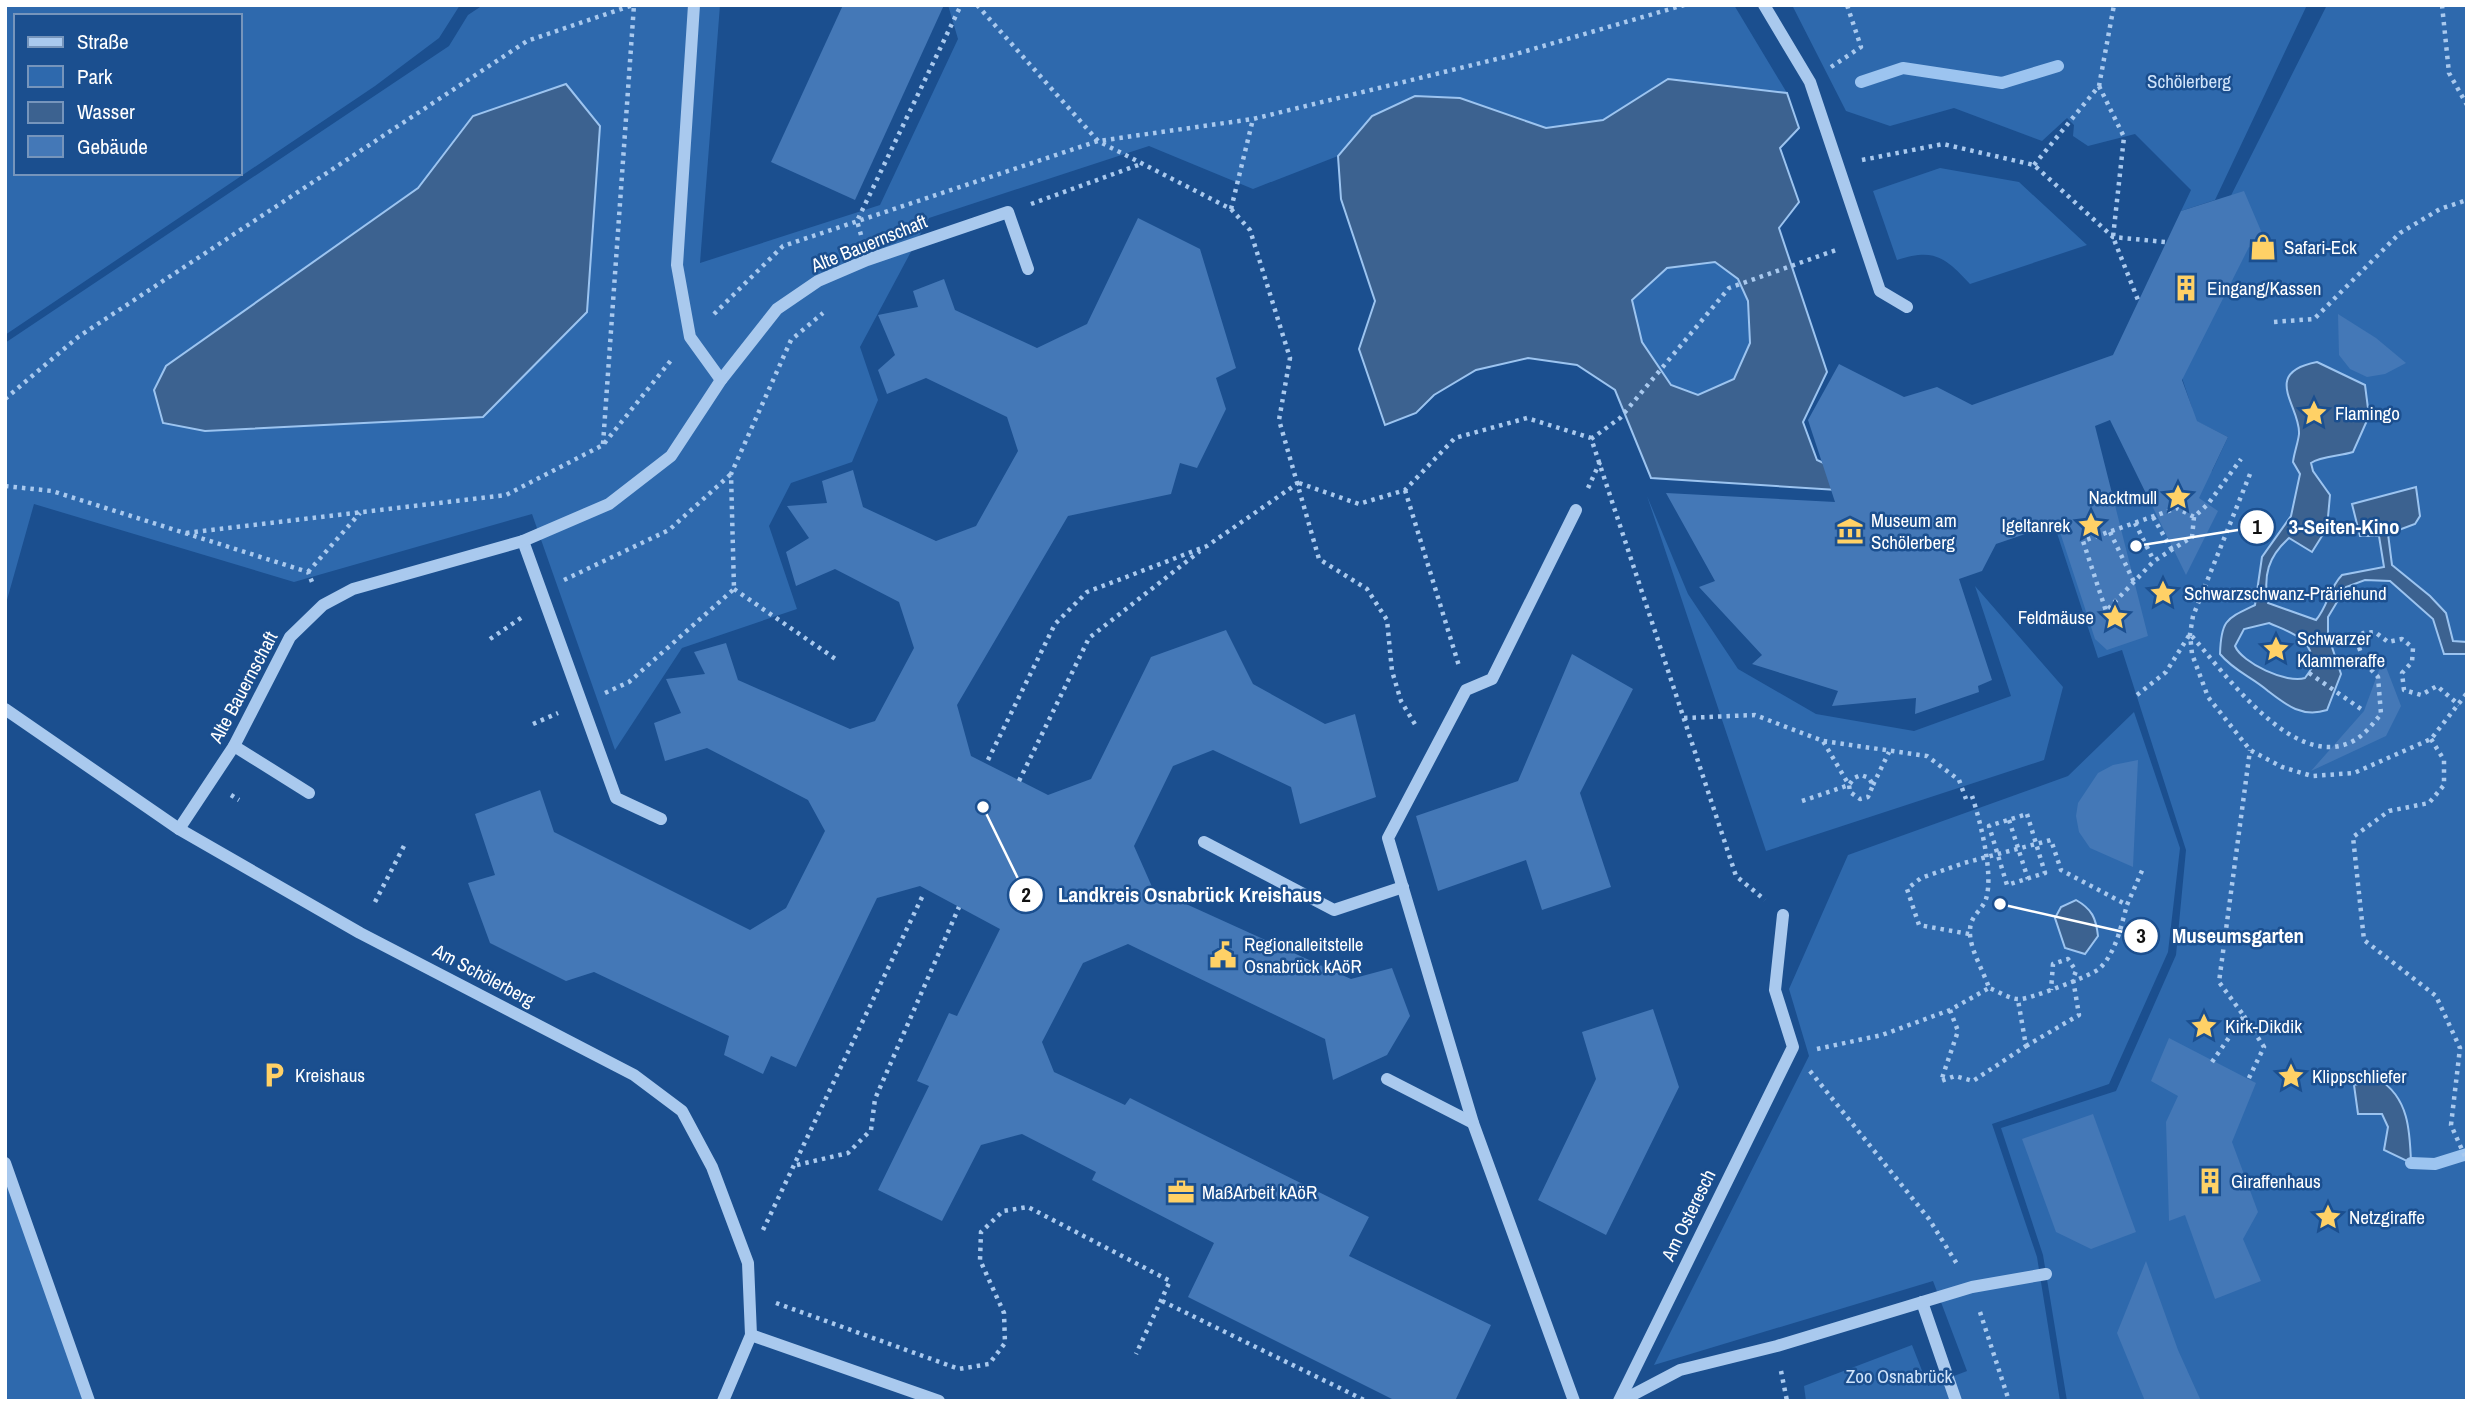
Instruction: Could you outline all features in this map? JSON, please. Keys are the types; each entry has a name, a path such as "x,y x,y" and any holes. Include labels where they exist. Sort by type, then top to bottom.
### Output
{"street":[{"path":"694,5 677,265 690,337 721,380"},
{"path":"1764,5 1810,82 1880,291 1907,306"},
{"path":"1008,212 1028,269"},
{"name":"Alte Bauernschaft","path":"179,829 234,746 290,637 323,605 353,589 523,541 609,504 671,456 721,380 777,309 818,281 867,260 1008,212"},
{"path":"1574,1401 1473,1123 1388,838 1466,690 1492,679 1576,510"},
{"path":"523,541 617,798 662,820"},
{"name":"Am Schölerberg","path":"5,709 179,829 360,933 634,1075 682,1111 712,1167 748,1263 751,1335 723,1401"},
{"path":"234,746 309,793"},
{"path":"1204,842 1334,910 1403,887"},
{"path":"1783,915 1775,990 1796,1051"},
{"name":"Am Osteresch","path":"1620,1401 1796,1051"},
{"path":"1387,1079 1473,1123"},
{"path":"5,1163 89,1401"},
{"path":"1620,1401 1680,1370 1777,1346 1972,1287 2046,1274"},
{"path":"1922,1302 1956,1401"},
{"path":"751,1335 939,1401"}],"path":[{"path":"5,398 78,337 527,41 634,5 603,445"},
{"path":"858,221 961,5"},
{"path":"976,5 1098,141 1231,209 1250,229 1290,358 1279,420 1319,559 1367,589 1387,620 1392,671 1401,702 1433,754"},
{"path":"186,533 506,495 603,445 690,337 783,246 1098,141 1253,119 1509,56 1684,5"},
{"path":"1810,82 1861,47 1847,5"},
{"path":"2034,165 2099,86 2114,5"},
{"path":"2442,6 2449,73 2467,104"},
{"path":"2099,86 2124,137 2113,237"},
{"path":"1231,209 1253,119"},
{"path":"1838,168 1862,160 1943,144 2034,165 2113,237 2138,300"},
{"path":"1008,212 1142,163"},
{"path":"2274,322 2314,319 2400,233 2440,209 2467,200"},
{"path":"2113,237 2165,242"},
{"path":"1591,439 1620,418 1729,288 1863,240"},
{"path":"490,639 545,602 566,579 669,530 731,474 791,340 827,310"},
{"path":"1298,483 1359,504 1405,489 1455,438 1527,418 1591,439"},
{"path":"1591,439 1737,876 1783,915"},
{"path":"2194,517 2177,508 2083,541 2106,611 2154,561 2192,537 2194,517 2208,505 2241,459"},
{"path":"533,724 629,682 734,589 731,474"},
{"path":"2250,474 2193,616 2190,634 2192,654 2207,697 2250,750 2282,767 2312,776 2354,774 2431,740 2467,692"},
{"path":"1018,780 1089,638 1207,546 1298,483"},
{"path":"5,486 52,491 308,572 323,605"},
{"path":"1405,489 1466,690"},
{"path":"308,572 360,513"},
{"path":"2153,517 2172,550"},
{"path":"2135,523 2154,561"},
{"path":"2110,532 2134,582"},
{"path":"988,760 1055,624 1087,592 1207,546"},
{"path":"734,589 837,660"},
{"path":"2190,634 2285,734 2320,748 2349,743 2367,730 2381,714 2378,677 2364,662 2358,644 2363,633 2375,632 2388,642 2402,639 2413,648 2412,662 2402,673 2404,690 2421,695 2437,686 2459,705"},
{"path":"2137,695 2166,672 2190,634"},
{"path":"2309,673 2364,711"},
{"path":"1684,718 1755,715 1823,741 1927,756 1959,780 1966,799"},
{"path":"2431,740 2444,760 2444,785 2429,803 2389,811 2353,837 2364,940 2436,996 2460,1048 2451,1125 2467,1161"},
{"path":"1823,741 1849,785 1850,792 1860,799 1868,797 1889,752"},
{"path":"2248,1080 2264,1047 2219,982 2250,750"},
{"path":"1802,801 1849,785 1854,778 1861,775 1869,778 1873,785"},
{"path":"1972,796 1986,859 1986,901 1972,916 1969,934 1989,988 2018,1000 2067,985 2076,971 2074,964 2068,959 2059,959 2051,971 2053,979 2050,990"},
{"path":"2027,814 2037,845 2045,873 2007,885 1989,826 2027,814"},
{"path":"2009,820 2028,878"},
{"path":"1969,934 1919,925 1907,889 1922,878 2051,840 2062,870 2127,905"},
{"path":"375,902 405,844"},
{"path":"2073,979 2098,970 2113,950 2127,905 2144,866"},
{"path":"748,1263 923,895"},
{"path":"796,1166 848,1153 872,1130 875,1099 959,907"},
{"path":"1950,1010 1958,1031 1941,1081 1955,1076 1973,1081 2026,1046 2079,1016 2073,979"},
{"path":"1989,988 1950,1010 1882,1035 1796,1051 1928,1219 1972,1287 2009,1401"},
{"path":"2018,1000 2026,1046"},
{"path":"2212,1062 2244,1016"},
{"path":"749,1294 959,1369 989,1364 1005,1343 1004,1313 980,1260 981,1232 1003,1211 1028,1207 1170,1281 1136,1354"},
{"path":"1162,1301 1366,1401"}],"green space":[{"path":"5,5 460,5 439,38 375,86 5,335"},
{"path":"483,5 720,5 700,263 880,205 958,39 948,5 1734,5 1787,93 1668,79 1603,120 1546,128 1460,98 1372,116 1338,156 1253,189 1149,146 929,218 860,347 878,400 852,462 791,483 769,526 797,609 682,648 615,750 532,514 294,582 34,504 5,607 5,343 449,46 468,15"},
{"name":"Schölerberg","path":"1792,5 2307,5 2215,200 2181,211 2191,190 2135,134 2088,146 2073,136 2074,125 2067,118 2042,141 1954,108 1890,126 1846,111"},
{"path":"2327,5 2467,5 2467,1401 2067,1401 2043,1255 2001,1128 2116,1091 2176,955 2186,850 2122,650 2098,658 2054,524 2212,471 2228,437 2192,419 2192,408 2182,378 2199,259"},
{"path":"1940,168 2019,182 2087,245 1970,284 1946,261 1938,257 1920,255 1897,260 1873,191"},
{"path":"1715,262 1738,279 1748,301 1750,343 1734,379 1698,395 1671,386 1642,342 1632,300 1667,268"},
{"path":"1647,496 1688,594 1738,669 1816,714 1914,731 2011,696 1975,586 2063,687 2044,760 1766,851"},
{"name":"Zoo Osnabrück","path":"2134,712 2180,848 2168,952 2109,1084 1992,1124 2037,1257 2060,1401 1806,1401 1804,1386 1912,1345 1928,1386 1967,1371 1933,1281 1654,1365 1809,1056 1789,989 1848,855 2068,776"},
{"path":"5,1163 89,1401 5,1401"}],"water":[{"path":"1668,79 1787,93 1799,128 1780,148 1799,202 1779,228 1827,372 1803,422 1817,460 1858,479 1853,491 1651,478 1615,390 1577,365 1528,358 1476,370 1434,395 1416,413 1385,425 1359,349 1375,301 1341,199 1338,156 1372,116 1415,96 1460,98 1546,128 1603,120","holes":["1715,262 1738,279 1748,301 1750,343 1734,379 1698,395 1671,385 1642,342 1632,300 1667,268"]},
{"path":"566,84 600,126 587,312 483,417 205,431 163,423 154,390 166,366 418,188 473,116"},
{"path":"2317,362 2365,385 2369,416 2353,452 2311,463 2313,471 2330,495 2327,528 2312,552 2289,538 2276,552 2267,575 2268,603 2316,620 2342,575 2384,567 2379,536 2360,536 2352,504 2416,487 2420,516 2415,524 2388,534 2392,565 2446,613 2453,641 2467,642 2467,654 2444,654 2433,619 2390,581 2365,580 2346,587 2328,617 2328,635 2341,674 2327,710 2318,712 2302,711 2288,705 2220,654 2224,627 2231,618 2255,605 2262,557 2291,516 2300,474 2293,462 2299,434 2287,392 2287,382 2290,374 2300,367","holes":["2269,623 2306,643 2312,658 2312,668 2305,678 2287,678 2266,671 2239,653 2235,646 2244,629"]},
{"path":"2076,900 2086,907 2094,919 2098,936 2085,954 2065,948 2055,918 2061,907"},
{"path":"2378,1079 2396,1095 2402,1105 2410,1139 2411,1163 2384,1150 2388,1127 2382,1114 2358,1114 2354,1085"}],"building":[{"path":"843,5 944,5 855,200 771,162"},
{"name":"Museum am Schölerberg","path":"2244,191 2273,259 2249,247 2182,380 2197,421 2228,437 2199,498 2218,511 2186,575 2110,420 2095,426 2148,636 2107,650 2095,639 2057,523 1996,544 1982,571 1959,579 1992,680 1978,686 1979,692 1915,714 1916,698 1832,706 1838,691 1752,664 1762,655 1699,587 1715,581 1666,493 1835,502 1808,420 1839,364 1904,397 1937,387 1972,405 2113,355 2181,211"},
{"path":"1138,218 1200,249 1236,368 1216,378 1226,409 1197,468 1180,463 1171,494 1068,516 957,705 971,756 1048,795 1091,779 1151,657 1226,630 1253,684 1325,724 1355,714 1376,797 1300,824 1291,787 1213,750 1173,766 1134,846 1153,889 1351,979 1392,968 1410,1016 1387,1055 1333,1080 1325,1039 1128,944 1083,963 1042,1042 1054,1072 1125,1105 1130,1098 1369,1217 1349,1256 1491,1325 1455,1401 1396,1401 1188,1297 1214,1243 1092,1180 1096,1172 1022,1134 981,1145 942,1221 878,1190 929,1086 917,1081 949,1013 957,1016 1000,929 920,886 877,898 796,1067 771,1056 763,1074 724,1055 729,1036 594,972 566,981 490,943 468,883 495,875 475,814 540,790 554,832 750,930 786,908 825,831 808,800 707,748 665,761 654,723 681,713 666,679 705,674 694,652 726,643 738,680 850,729 875,721 914,648 899,602 835,569 796,586 786,552 809,538 787,506 827,503 822,481 853,470 863,507 936,541 976,526 1018,451 1007,417 926,378 887,394 878,370 895,355 878,315 918,307 913,291 944,279 955,310 1037,348 1087,324"},
{"path":"2338,314 2376,338 2406,363 2385,374 2367,377 2350,369 2339,355"},
{"path":"1572,654 1633,689 1580,793 1611,887 1542,910 1526,860 1438,891 1416,816 1518,781"},
{"path":"2383,659 2401,706 2386,736 2311,771 2364,711"},
{"path":"2138,760 2133,867 2090,848 2079,832 2076,816 2078,803 2098,773 2113,765"},
{"path":"1653,1009 1679,1087 1606,1235 1538,1200 1596,1079 1582,1032"},
{"name":"Giraffenhaus","path":"2169,1038 2256,1083 2232,1142 2258,1212 2243,1239 2261,1281 2215,1299 2185,1215 2169,1221 2166,1122 2178,1096 2151,1081"},
{"path":"2093,1114 2136,1232 2091,1249 2056,1232 2022,1139"},
{"path":"2146,1261 2178,1350 2201,1401 2145,1401 2117,1333"}],"waterway":[{"path":"1861,82 1903,68 2002,83 2058,66"},
{"path":"2411,1163 2435,1164 2467,1154"}],"place":[{"name":"Safari-Eck","path":"2263,247"},
{"name":"Eingang/Kassen","path":"2186,288"},
{"name":"Flamingo","path":"2314,413"},
{"name":"Nacktmull","path":"2178,497"},
{"name":"Igeltanrek","path":"2091,525"},
{"name":"Museum am Schölerberg","path":"1850,531"},
{"name":"3-Seiten-Kino","path":"2136,546"},
{"name":"Schwarzschwanz-Präriehund","path":"2163,593"},
{"name":"Feldmäuse","path":"2115,617"},
{"name":"Schwarzer Klammeraffe","path":"2276,649"},
{"name":"Landkreis Osnabrück Kreishaus","path":"983,807"},
{"name":"Museumsgarten","path":"2000,904"},
{"name":"Regionalleitstelle Osnabrück kAöR","path":"1223,955"},
{"name":"Kirk-Dikdik","path":"2204,1026"},
{"name":"Kreishaus","path":"274,1075"},
{"name":"Klippschliefer","path":"2291,1076"},
{"name":"Giraffenhaus","path":"2210,1181"},
{"name":"MaßArbeit kAöR","path":"1181,1192"},
{"name":"Netzgiraffe","path":"2328,1217"}]}
